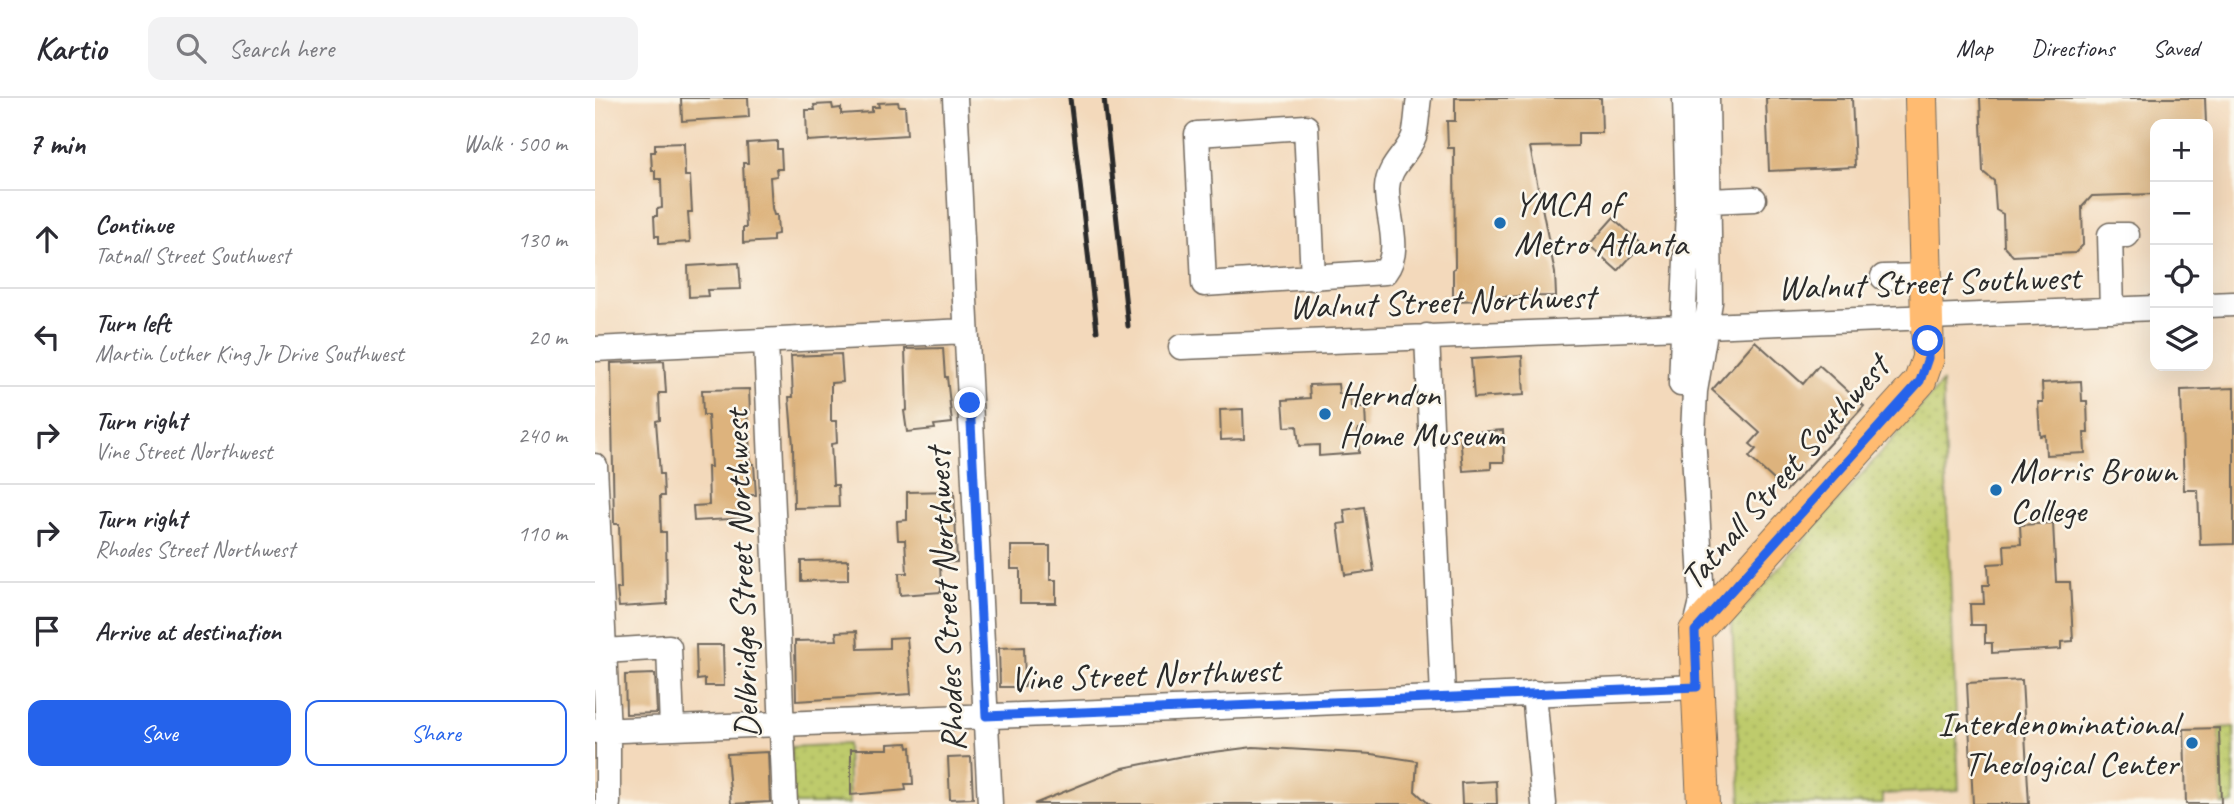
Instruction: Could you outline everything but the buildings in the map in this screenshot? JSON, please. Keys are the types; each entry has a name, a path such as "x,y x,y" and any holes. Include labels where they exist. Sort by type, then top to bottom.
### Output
{"main road":[{"name":"Tatnall Street Southwest","path":"1695,631 1920,381 1928,358 1921,98"},
{"path":"1695,631 1703,804"}],"street":[{"name":"Rhodes Street Northwest","path":"955,98 989,804"},
{"path":"1313,278 1306,127 1197,134 1204,284 1313,278 1385,272 1392,264 1393,237 1387,186 1391,171 1413,137 1419,98"},
{"path":"1685,98 1695,326 1693,433 1702,601 1695,631"},
{"path":"1695,326 1710,302 1707,98"},
{"path":"1709,201 1754,199"},
{"path":"2112,310 2110,235 2127,235"},
{"path":"1883,277 1927,276"},
{"path":"2213,305 2234,304"},
{"name":"Walnut Street Southwest","path":"1695,326 2150,308"},
{"name":"Walnut Street Northwest","path":"1181,347 1695,326"},
{"path":"595,349 966,331"},
{"path":"1427,336 1443,697"},
{"name":"Delbridge Street Northwest","path":"766,341 785,804"},
{"path":"595,466 598,580 604,651 601,731 608,804"},
{"path":"604,651 669,647 672,728"},
{"name":"Vine Street Northwest","path":"601,731 1697,687"},
{"path":"1534,693 1544,804"}],"green space":[{"path":"1942,383 1959,790 1883,794 1883,804 1741,804 1732,622"},
{"path":"2234,727 2234,804 2221,804 2219,728"},
{"path":"847,744 849,804 793,804 791,747"}],"railway":[{"path":"1070,98 1097,331"},
{"path":"1104,98 1128,326"}],"place":[{"name":"YMCA of Metro Atlanta","path":"1500,223"},
{"name":"Herndon Home Museum","path":"1325,414"},
{"name":"Morris Brown College","path":"1996,490"},
{"name":"Interdenominational Theological Center","path":"2192,743"}],"route":[{"path":"970,403 986,716 1697,687 1695,631 1920,381 1928,358 1928,341"}]}
